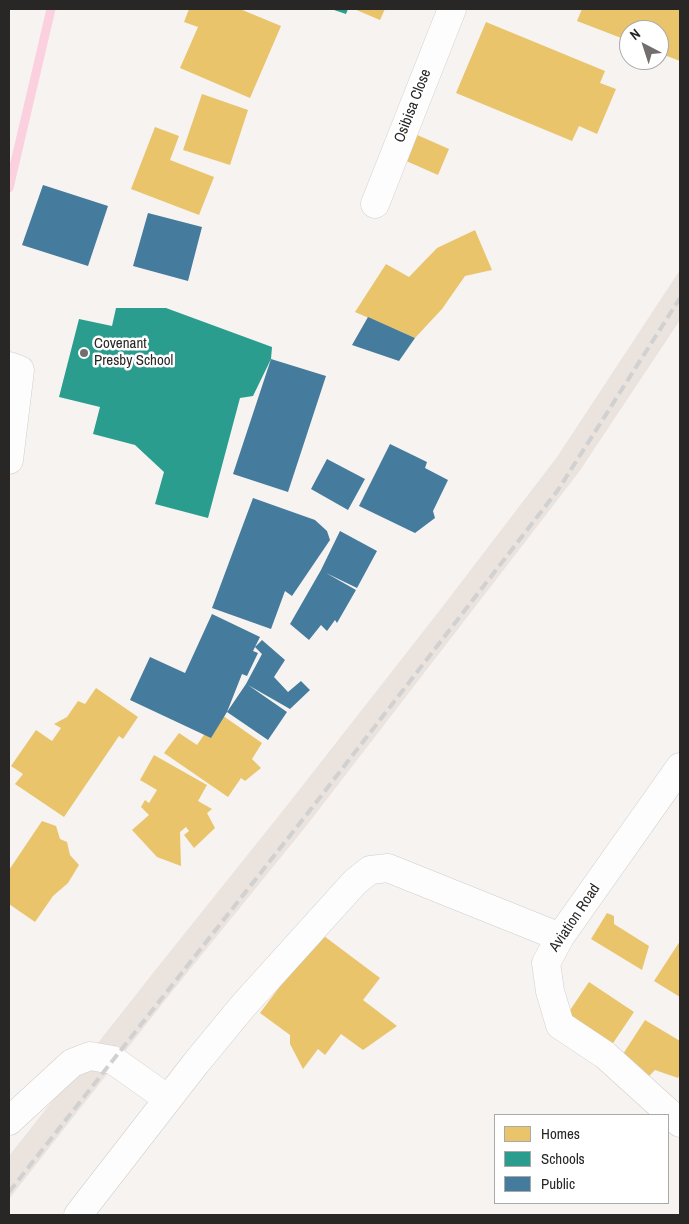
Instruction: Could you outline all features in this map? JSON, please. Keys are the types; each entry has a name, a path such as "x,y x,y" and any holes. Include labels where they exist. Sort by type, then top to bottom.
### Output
{"street":[{"name":"Osibisa Close","path":"375,204 452,9"},
{"path":"9,366 20,370 9,460"},
{"name":"Aviation Road","path":"680,767 560,937 546,962 550,991 560,1025 604,1054 680,1123"},
{"path":"78,1215 243,1006 355,882 370,870 388,868 560,937"},
{"path":"9,1121 72,1063 90,1056 113,1060 168,1099"}],"shaded area":[{"path":"680,270 680,320 579,472 307,825 174,989 9,1199 9,1156 285,808 557,457"}],"building: Homes":[{"path":"189,9 240,9 281,26 250,98 180,68 198,27 184,22"},
{"path":"354,9 385,9 380,20"},
{"path":"582,9 680,9 680,61 669,57 669,20 619,20 619,37 577,21"},
{"path":"486,22 605,71 600,83 616,89 597,134 579,126 572,141 456,93"},
{"path":"202,94 248,110 230,165 183,150"},
{"path":"155,127 179,136 170,160 214,177 199,215 131,189"},
{"path":"415,134 449,149 438,175 404,160"},
{"path":"475,230 492,270 465,276 442,309 415,338 355,312 386,264 409,277 437,248"},
{"path":"96,688 138,717 123,739 119,736 64,817 15,784 23,774 11,766 36,730 52,741 61,728 54,724 67,717 78,701 85,704"},
{"path":"219,713 262,743 252,759 261,768 245,781 241,778 228,797 164,753 179,733 197,745"},
{"path":"154,755 207,785 198,801 212,809 207,813 215,828 194,848 184,835 189,831 186,827 180,832 181,866 157,857 132,830 149,815 141,807 145,800 149,803 157,790 140,780"},
{"path":"42,821 56,826 60,839 67,842 70,855 79,865 68,883 53,896 35,922 9,904 9,870"},
{"path":"607,913 614,916 614,924 649,946 642,970 591,939"},
{"path":"320,933 380,978 363,1000 397,1026 363,1050 341,1034 325,1055 318,1049 303,1069 290,1044 290,1035 260,1013"},
{"path":"680,941 680,997 654,981"},
{"path":"589,982 634,1012 605,1055 560,1025"},
{"path":"645,1020 680,1041 680,1074 678,1078 655,1070 648,1077 616,1065"}],"building: Schools":[{"path":"331,9 348,9 346,14"},
{"path":"116,308 166,308 272,347 271,359 253,396 240,398 208,518 155,504 164,472 135,445 93,434 100,407 59,397 79,319 112,326"}],"building: Public":[{"path":"43,185 108,206 88,266 22,245"},
{"path":"148,213 202,227 188,281 133,266"},
{"path":"368,317 415,338 399,361 352,345"},
{"path":"271,359 326,376 288,492 233,474"},
{"path":"390,444 427,462 425,468 448,480 433,511 435,518 415,533 359,506"},
{"path":"327,459 365,479 348,510 311,489"},
{"path":"253,498 315,520 327,531 330,540 292,596 285,591 271,629 212,608"},
{"path":"340,531 377,551 357,588 326,573 356,590 337,623 335,620 327,631 321,625 309,640 290,624 321,570"},
{"path":"212,614 260,637 253,651 258,653 247,676 242,674 227,712 211,738 130,700 150,657 185,673"},
{"path":"262,640 285,660 274,677 288,692 301,681 310,690 290,709 248,685 287,712 268,740 227,712 246,684 262,654 255,647"}],"waterway":[{"path":"9,188 51,9"}],"railway":[{"path":"9,1192 311,809 558,490 680,298"}],"place":[{"name":"Covenant Presby School","path":"84,353"}]}
